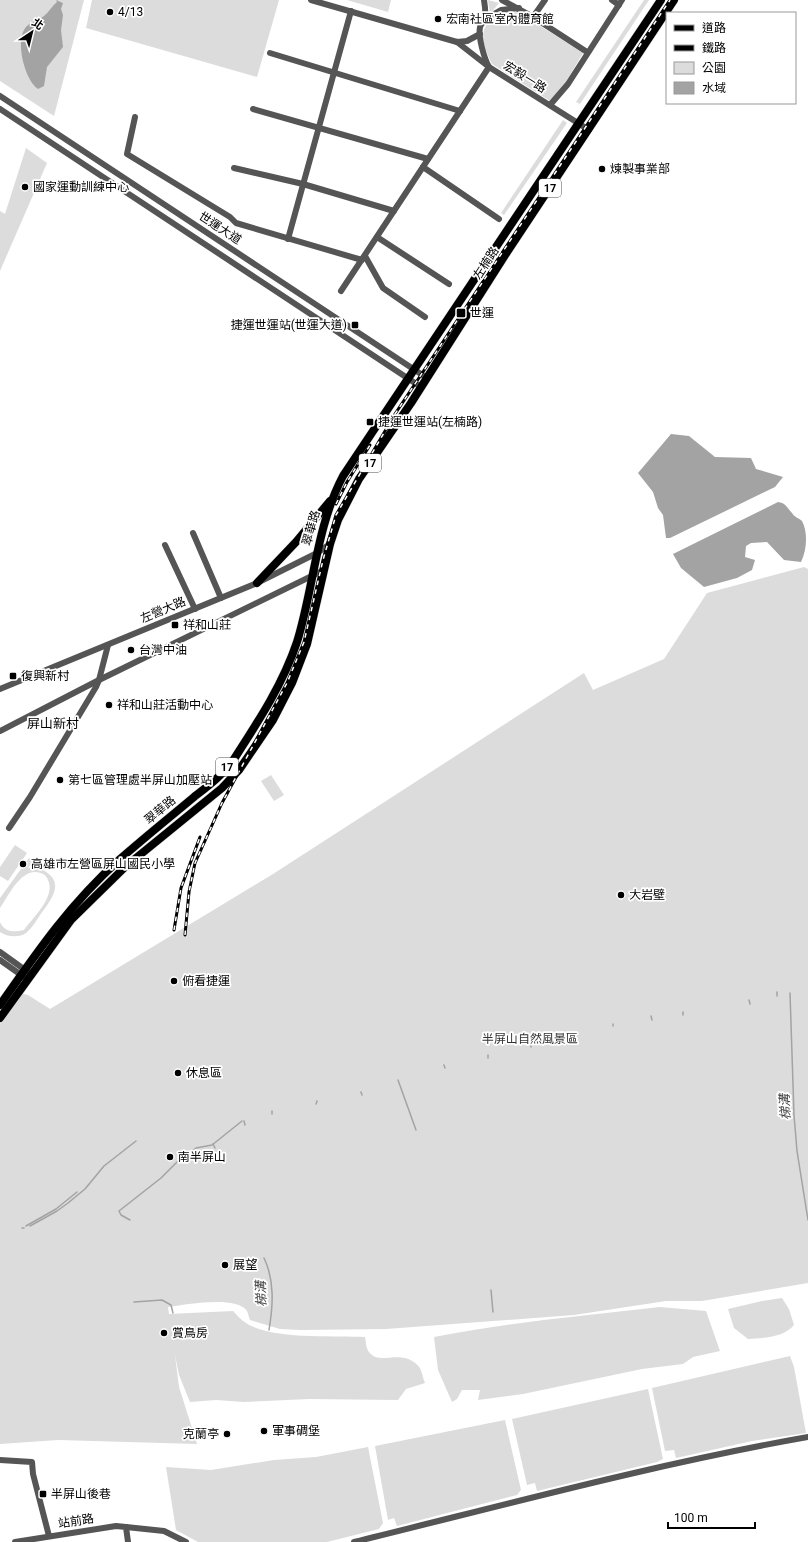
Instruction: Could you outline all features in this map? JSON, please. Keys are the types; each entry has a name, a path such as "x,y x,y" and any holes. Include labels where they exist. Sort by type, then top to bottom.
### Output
{"main road":[{"name":"左楠路","path":"333,497 343,476 661,0"},
{"name":"左楠路","path":"666,12 674,0"},
{"name":"左楠路","path":"330,544 338,520 359,479 427,378 507,252 666,12"},
{"name":"翠華路","path":"0,1018 26,974 67,913 119,860 213,781 232,761 262,714 281,680 296,642 317,553 333,497"},
{"path":"257,583 296,542 333,497"},
{"name":"翠華路","path":"0,1005 71,920 91,899 125,867 222,788 239,770 273,720 292,683 307,644 330,544"}],"street":[{"path":"311,0 457,42 489,67 341,291"},
{"name":"宏毅一路","path":"484,0 486,9 485,19 480,27 480,34 484,57 489,67 589,130"},
{"path":"502,0 519,8 587,52"},
{"path":"533,17 544,0"},
{"path":"550,105 568,84 587,52 621,2 612,0"},
{"path":"485,19 501,10 519,8"},
{"path":"288,239 351,11"},
{"path":"457,42 467,41 480,34"},
{"path":"270,54 460,111"},
{"name":"世運大道","path":"0,96 427,378"},
{"name":"世運大道","path":"0,109 421,387"},
{"path":"253,109 428,159"},
{"path":"135,116 127,154 230,217 236,223 288,239 363,258 383,288 425,317"},
{"path":"423,167 499,219"},
{"path":"234,168 303,184 394,211"},
{"path":"377,237 449,284"},
{"path":"193,534 221,598"},
{"name":"左營大路","path":"0,690 257,583 317,553 330,544"},
{"path":"165,545 195,609"},
{"path":"0,731 99,680 324,570"},
{"path":"9,828 76,722 99,680 108,645"},
{"path":"0,952 26,974"},
{"path":"0,960 26,974"},
{"path":"354,1542 670,1464 808,1437"},
{"path":"0,1460 32,1462 33,1474 49,1536"},
{"name":"站前路","path":"15,1542 116,1526 164,1531 186,1542"},
{"path":"126,1527 128,1542"}],"green space":[{"path":"0,0 84,0 54,116 0,81"},
{"path":"92,0 279,0 257,77 86,28"},
{"path":"347,0 391,0 388,12"},
{"path":"488,0 499,3 490,14"},
{"path":"644,0 649,0 580,104 576,102"},
{"path":"518,12 583,53 567,80 550,101 492,64 487,52 483,34 489,22 506,14"},
{"path":"563,120 567,123 504,215 501,213"},
{"name":"國家運動訓練中心","path":"26,148 47,163 0,271 0,211 5,214"},
{"name":"半屏山自然風景區","path":"804,567 808,569 808,1283 702,1301 666,1301 574,1315 386,1329 280,1329 250,1320 247,1311 241,1306 232,1303 210,1302 168,1307 169,1314 233,1311 246,1323 271,1332 304,1336 365,1337 366,1346 369,1353 375,1357 381,1358 407,1358 420,1368 425,1383 406,1389 398,1400 309,1399 244,1402 216,1400 190,1402 179,1375 175,1355 179,1387 197,1444 58,1440 0,1444 0,1024 20,993 28,995 50,1009 273,874 584,673 593,690 664,659 707,593"},
{"path":"271,775 284,795 274,801 261,781"},
{"path":"15,845 27,853 8,881 0,876 0,867"},
{"path":"29,858 33,861 28,868 37,867 46,872 52,877 55,883 55,889 50,901 26,933 20,936 6,935 0,932 0,922 4,928 10,931 24,930 44,904 48,896 50,889 49,882 45,875 37,872 31,873 18,881 0,908 0,898"},
{"path":"782,1298 789,1309 794,1325 784,1333 748,1339 734,1328 728,1309"},
{"path":"660,1307 706,1311 720,1351 693,1357 683,1364 642,1369 523,1394 478,1400 480,1390 462,1390 457,1399 452,1402 438,1370 434,1337 518,1323"},
{"path":"790,1356 794,1367 806,1433 752,1441 676,1458 674,1450 665,1451 652,1388"},
{"path":"648,1389 663,1459 657,1462 537,1491 535,1483 527,1485 512,1419"},
{"path":"505,1420 521,1490 517,1495 397,1526 394,1518 388,1520 375,1446"},
{"path":"368,1447 383,1523 379,1529 327,1542 198,1542 176,1530 166,1467 211,1470 274,1460 316,1457"}],"water":[{"path":"56,0 63,3 61,9 63,15 61,30 63,47 47,67 44,86 38,89 29,78 23,61 21,52 22,36 26,27 46,14 57,2"},
{"path":"671,434 689,436 715,457 751,458 756,469 783,477 775,487 670,538 666,538 663,515 658,508 653,492 638,473"},
{"path":"778,502 785,505 794,516 802,521 804,525 806,541 805,552 801,562 784,560 767,542 751,543 746,546 745,557 755,560 752,570 737,578 704,587 681,568 673,554"}],"waterway":[{"name":"梯溝","path":"790,993 794,1115 797,1151 808,1220"},
{"path":"749,1000 750,1004"},
{"path":"651,1016 652,1020"},
{"name":"梯溝","path":"398,1080 416,1130"},
{"path":"130,1220 121,1215 119,1211 161,1178 179,1160 196,1148 212,1145 242,1121"},
{"path":"244,1121 245,1125"},
{"path":"30,1226 68,1203 85,1189 104,1166 136,1141"},
{"path":"213,1144 215,1148"},
{"path":"26,1226 56,1209 77,1192"},
{"name":"梯溝","path":"264,1258 268,1267 272,1294 269,1330"},
{"path":"491,1290 493,1312"},
{"path":"134,1302 162,1300 171,1305 173,1313"}],"railway":[{"path":"185,935 189,892 195,863 222,803 287,683 304,642 323,560 336,515 395,414 670,0"},
{"path":"336,504 347,482 370,445"},
{"path":"174,930 181,888 200,837"}],"place":[{"name":"4/13","path":"110,12"},
{"name":"宏南社區室內體育館","path":"438,19"},
{"name":"煉製事業部","path":"602,169"},
{"name":"國家運動訓練中心","path":"25,187"},
{"name":"世運","path":"461,313"},
{"name":"捷運世運站(世運大道)","path":"355,325"},
{"name":"捷運世運站(左楠路)","path":"370,422"},
{"name":"祥和山莊","path":"175,625"},
{"name":"台灣中油","path":"131,650"},
{"name":"復興新村","path":"13,676"},
{"name":"祥和山莊活動中心","path":"109,705"},
{"name":"第七區管理處半屏山加壓站","path":"60,780"},
{"name":"高雄市左營區屏山國民小學","path":"23,864"},
{"name":"大岩壁","path":"621,895"},
{"name":"俯看捷運","path":"174,981"},
{"name":"休息區","path":"178,1073"},
{"name":"南半屏山","path":"170,1157"},
{"name":"展望","path":"225,1265"},
{"name":"賞鳥房","path":"164,1333"},
{"name":"軍事碉堡","path":"264,1431"},
{"name":"克蘭亭","path":"227,1434"},
{"name":"半屏山後巷","path":"43,1494"}],"district":[{"name":"屏山新村","path":"53,723"}]}
